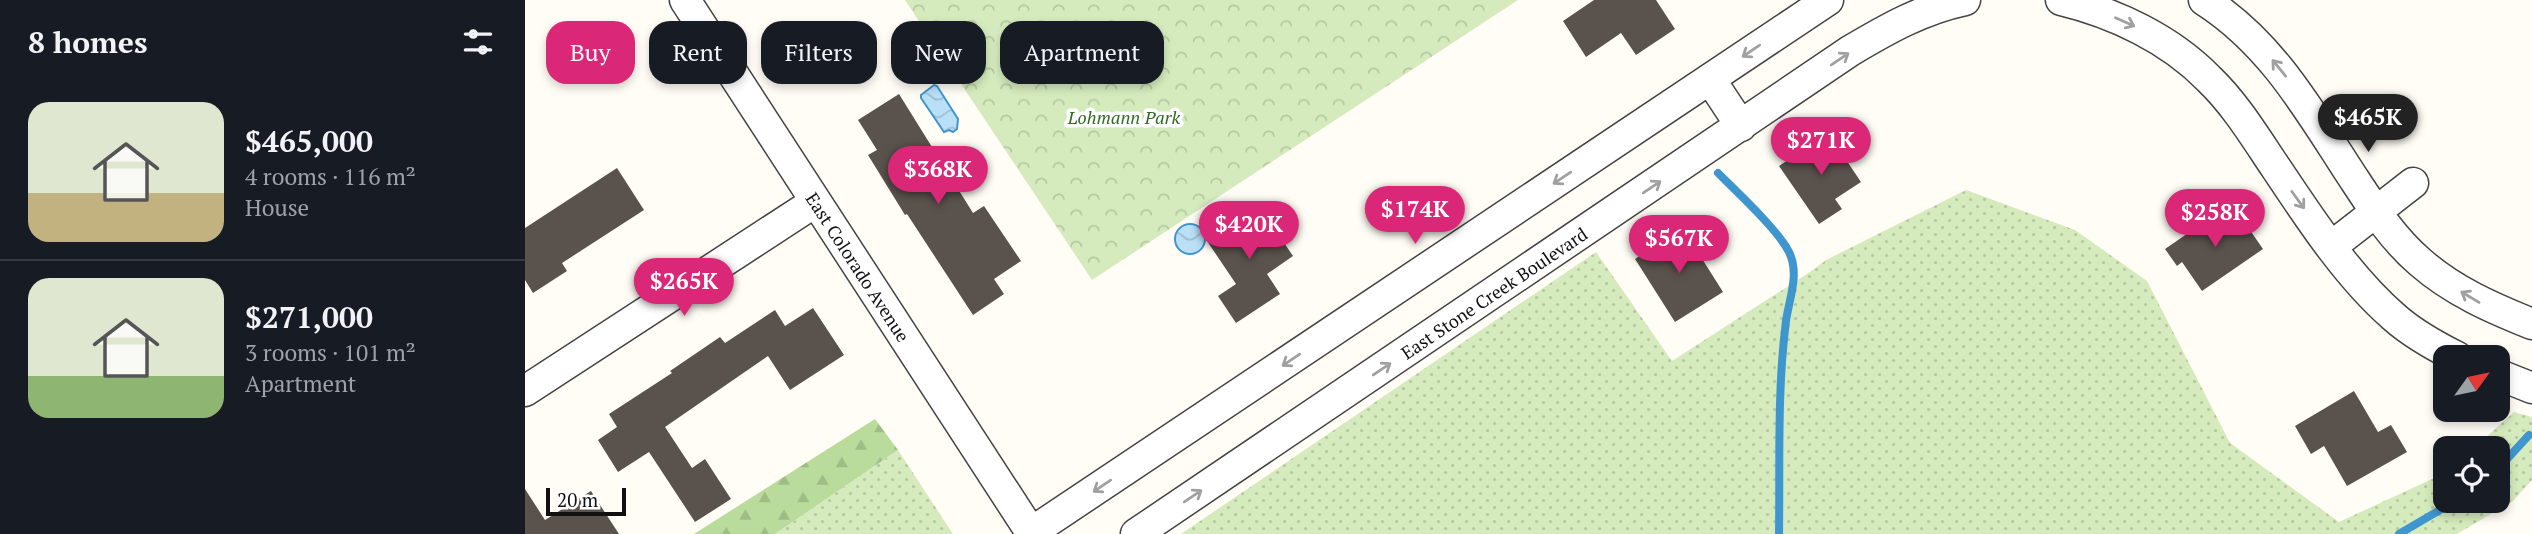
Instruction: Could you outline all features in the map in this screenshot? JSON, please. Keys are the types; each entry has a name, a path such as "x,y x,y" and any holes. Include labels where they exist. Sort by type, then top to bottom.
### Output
{"street":[{"name":"East Colorado Avenue","path":"685,0 1030,534"},
{"path":"1030,534 1828,0"},
{"name":"East Stone Creek Boulevard","path":"1136,534 1888,28 1919,13 1965,0"},
{"path":"2204,0 2254,40 2282,70 2376,212 2420,262 2478,302 2532,324"},
{"path":"2074,2 2139,28 2176,51 2209,78 2236,108 2360,284 2395,318 2434,345"},
{"path":"1710,79 1741,126"},
{"path":"2332,246 2413,183"},
{"path":"525,391 815,202"},
{"path":"2510,379 2532,388"}],"green space":[{"name":"Lohmann Park","path":"905,0 1518,0 1092,280 961,84 986,84 986,21 919,21"},
{"path":"1966,190 2075,230 2147,281 2230,443 2339,522 2433,479 2433,513 2493,513 2457,534 1181,534 1596,252 1672,361 1826,260"},
{"path":"2514,412 2532,417 2532,480 2510,503 2510,436 2487,436 2503,422 2510,422 2510,416"},
{"path":"875,419 898,450 775,534 694,534"},
{"path":"898,450 953,534 775,534"}],"water":[{"path":"934,85 958,119 957,129 953,132 944,132 921,98 921,95"},
{"path":"1190,224 1201,228 1205,239 1201,250 1190,254 1179,250 1175,239 1179,228"}],"building":[{"path":"1594,0 1656,0 1675,29 1636,55 1621,33 1586,57 1563,21"},
{"path":"899,94 973,213 984,206 1021,261 994,279 1004,294 973,315 868,155 877,150 858,120"},
{"path":"1828,133 1861,182 1835,199 1842,209 1819,224 1779,166"},
{"path":"617,168 644,210 562,263 567,271 533,293 525,280 525,228"},
{"path":"1257,203 1293,256 1267,274 1280,294 1236,323 1218,296 1236,284 1205,238"},
{"path":"2226,207 2239,227 2245,223 2263,249 2202,291 2182,262 2177,266 2165,249"},
{"path":"1682,227 1723,292 1675,322 1635,259"},
{"path":"813,308 844,355 790,390 768,356 665,427 692,468 705,459 731,499 695,522 649,452 618,472 598,440 617,427 609,414 672,373 670,371 720,337 725,343 775,310 785,326"},
{"path":"2354,391 2378,432 2391,425 2407,452 2347,486 2324,446 2311,454 2295,426"},
{"path":"525,489 545,520 591,491 619,534 525,534"}],"waterway":[{"path":"1718,173 1757,211 1784,243 1794,269 1781,374 1779,534"},
{"path":"2510,456 2529,435"},
{"path":"2399,534 2435,513"}]}
